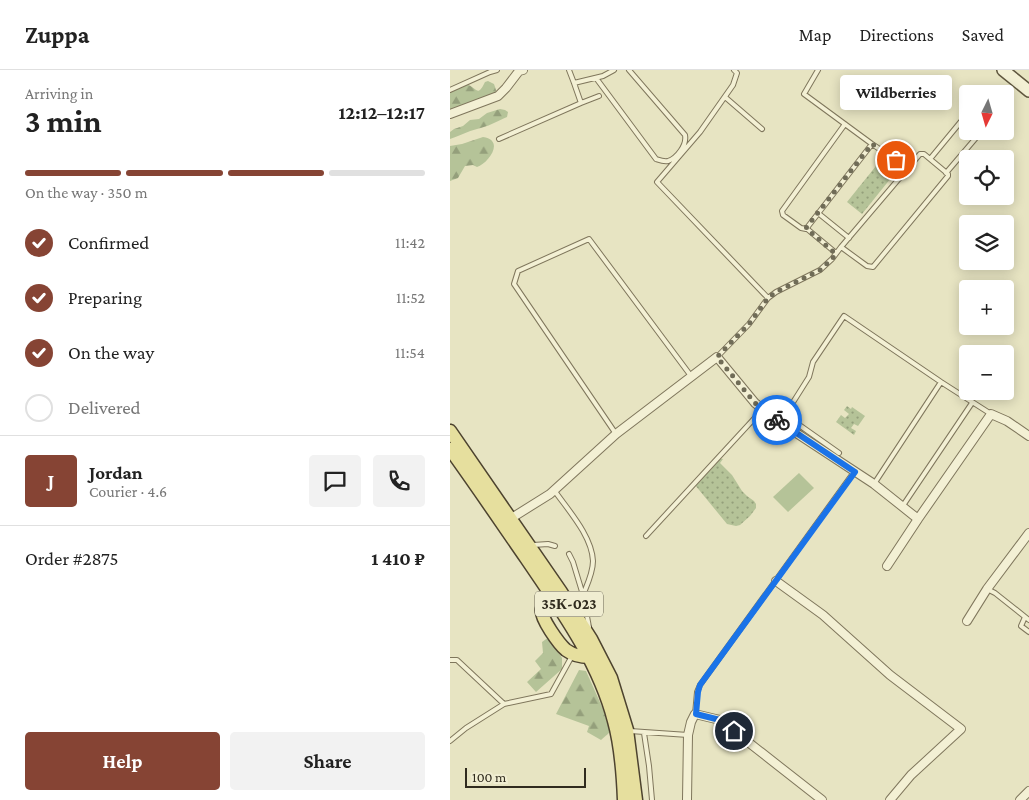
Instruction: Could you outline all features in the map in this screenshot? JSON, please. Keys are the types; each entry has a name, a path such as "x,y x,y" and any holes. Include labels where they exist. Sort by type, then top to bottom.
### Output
{"main road":[{"path":"1004,70 1029,91"},
{"name":"35К-023","path":"450,431 529,545 557,594 589,657 602,685 615,722 624,800"},
{"name":"35К-023","path":"450,449 591,639 611,678 627,731 636,800"},
{"path":"557,594 544,605 542,617 566,650 582,657 589,657"}],"street":[{"path":"450,114 498,96 519,70"},
{"path":"510,519 554,490 616,434 717,357 755,403 778,421 874,484 918,519"},
{"path":"887,566 991,414 1007,421 1029,436"},
{"path":"966,621 1029,532"},
{"path":"776,581 823,615 890,675 961,729 911,775 890,800"},
{"path":"687,800 688,735 690,722 696,714 720,720 822,800"},
{"path":"1020,800 1029,791"}],"lane":[{"path":"450,90 497,70"},
{"path":"569,70 581,103"},
{"path":"574,83 603,76 614,70"},
{"path":"596,78 656,159 667,161 678,154 684,146 685,135 629,70"},
{"path":"734,70 737,73 733,85 725,97 700,132 657,182 768,298"},
{"path":"818,70 804,94 908,168"},
{"path":"499,139 599,96"},
{"path":"725,97 762,128"},
{"path":"836,254 806,228 801,228 783,215 782,211 845,124"},
{"path":"930,160 959,124"},
{"path":"946,173 973,140"},
{"path":"806,228 872,144"},
{"path":"717,357 749,324 768,298 820,270 832,259 836,254 841,247 848,238 920,154 924,154 946,173 948,176 873,267 867,266 841,247"},
{"path":"818,213 848,238"},
{"path":"616,434 514,284 518,271 589,239 691,376"},
{"path":"839,453 785,415 809,377 813,362 844,316 991,414"},
{"path":"874,484 941,382"},
{"path":"902,507 972,403"},
{"path":"646,536 763,409"},
{"path":"696,714 700,685 855,472"},
{"path":"554,490 582,530 590,546 593,562 591,574 583,595"},
{"path":"529,545 548,544 555,546"},
{"path":"569,554 583,595 591,639"},
{"path":"987,589 1027,618 1021,626 1029,632"},
{"path":"450,740 504,704 551,694 573,654"},
{"path":"450,660 457,660 504,704"},
{"path":"627,731 688,735"},
{"path":"644,733 652,800"}],"green space":[{"path":"488,81 494,84 495,96 450,111 450,89 461,88 466,84 479,91 485,82"},
{"path":"500,109 508,112 507,117 450,139 450,132 454,129 463,126 470,120 479,119 487,113"},
{"path":"483,137 493,142 493,152 490,157 477,167 473,165 465,166 458,178 450,181 450,146"},
{"path":"880,161 895,173 862,214 847,202"},
{"path":"847,406 851,409 852,407 865,416 858,426 854,424 851,428 856,431 854,435 836,422 841,415 845,418 849,414 844,410"},
{"path":"718,458 723,459 720,463 732,475 742,491 756,504 756,508 750,516 740,525 727,524 695,485"},
{"path":"799,473 814,488 788,512 773,497"},
{"path":"549,637 562,658 562,669 536,692 527,682 541,669 535,661 543,653 542,642"},
{"path":"579,670 586,671 603,709 610,732 601,740 587,732 589,726 556,714"}],"way so far":[{"path":"777,420 755,403 717,357 749,324 768,298 820,270 836,254 806,228 872,144 896,160"}],"place":[{"name":"Wildberries","path":"896,160"}],"route":[{"path":"734,731 720,720 696,714 700,685 855,472 777,420"}]}
